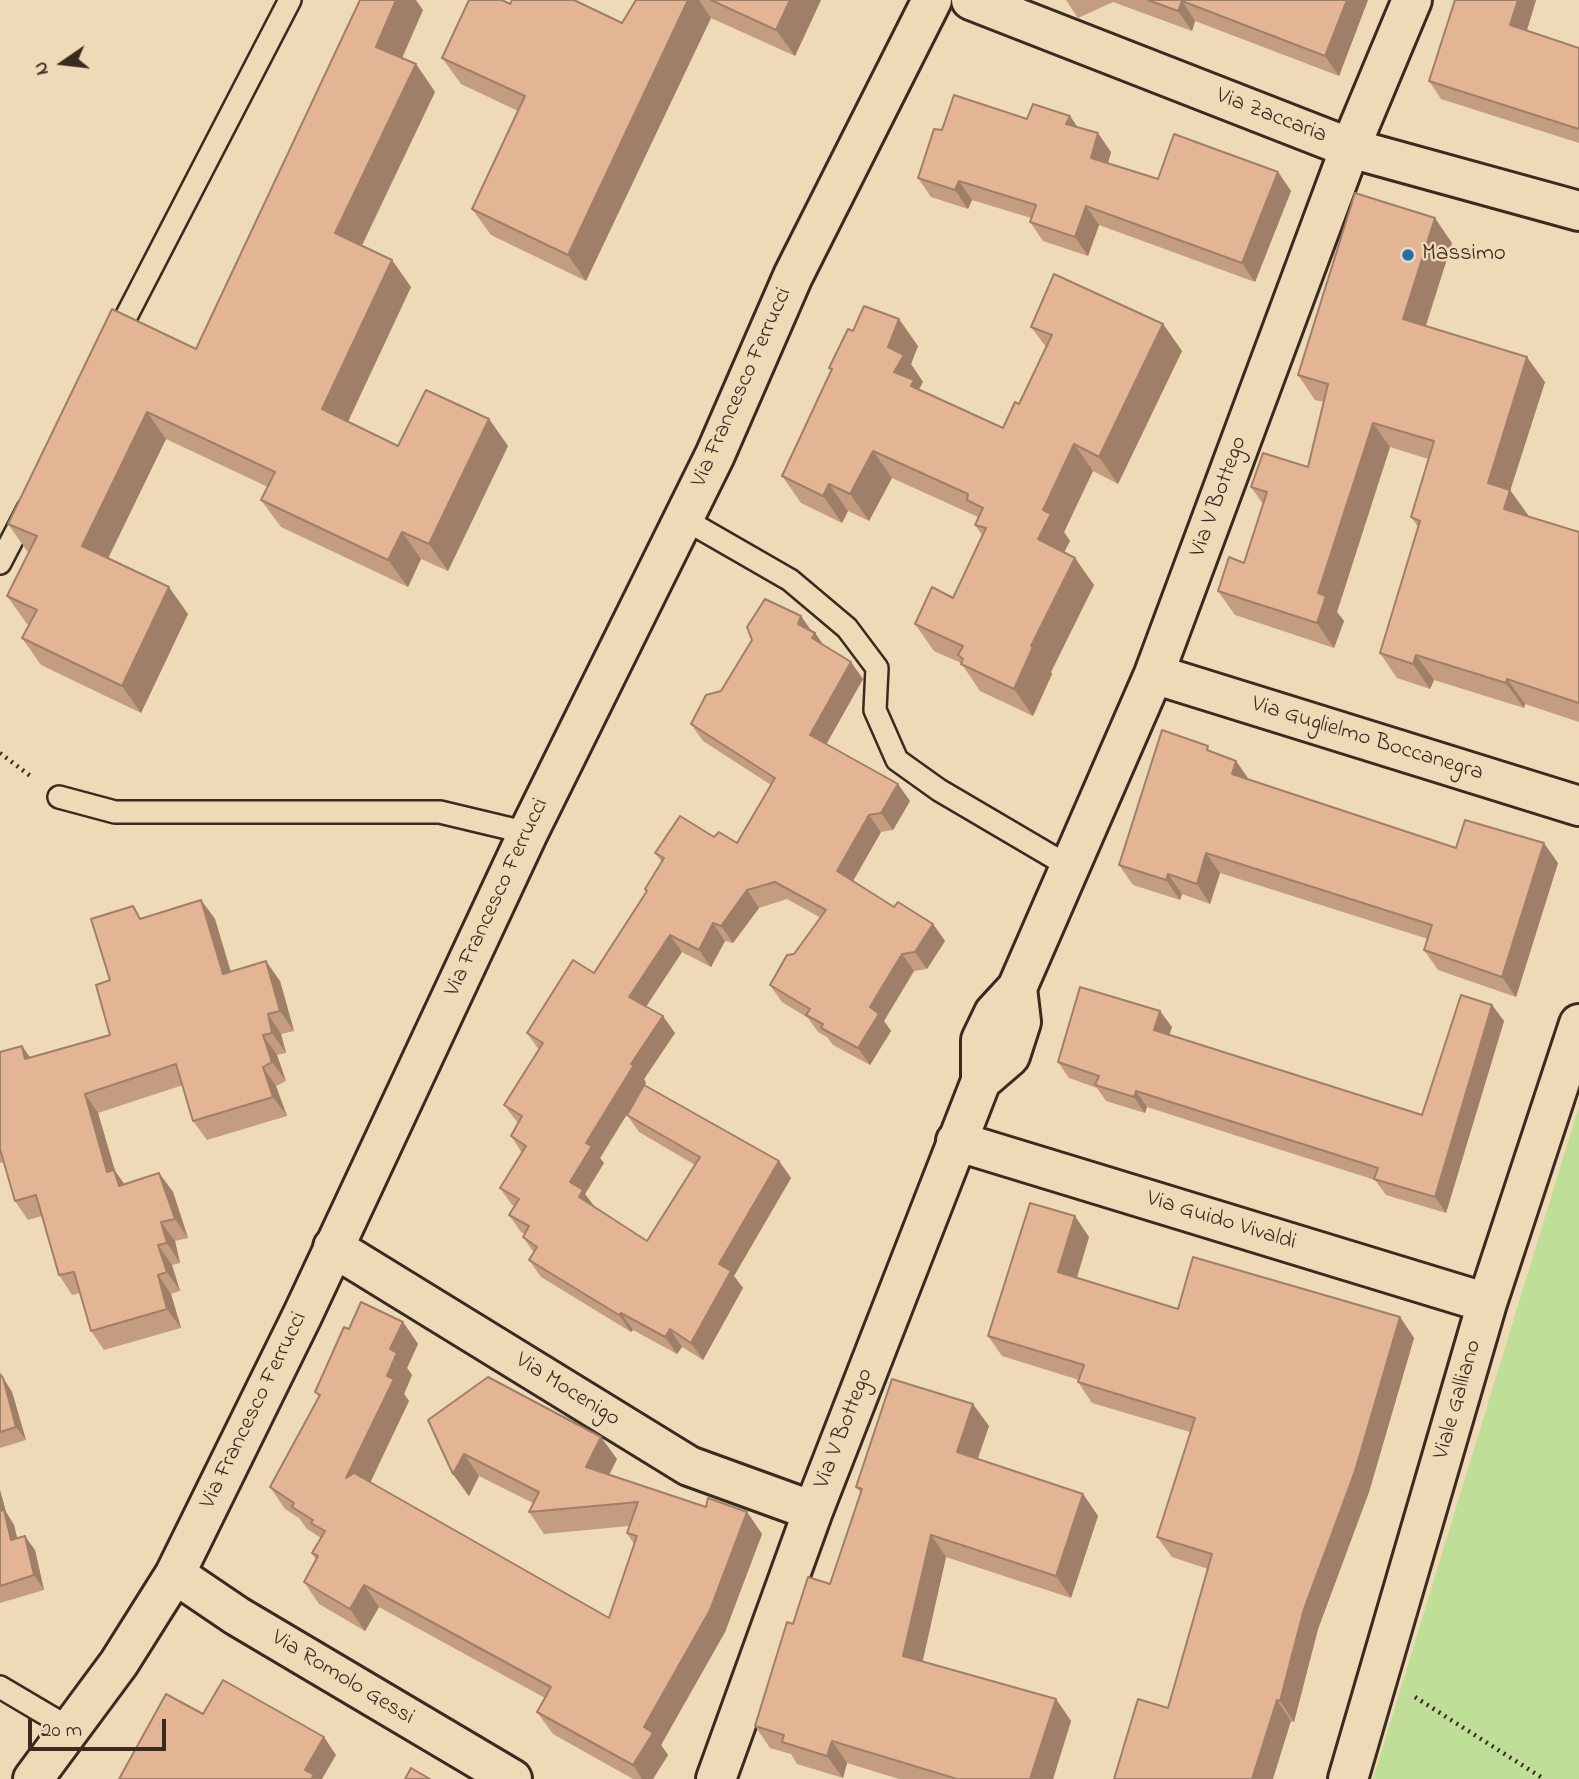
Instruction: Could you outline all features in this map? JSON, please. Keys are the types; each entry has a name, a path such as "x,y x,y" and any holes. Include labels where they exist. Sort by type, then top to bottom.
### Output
{"street":[{"name":"Via Francesco Ferrucci","path":"33,1779 119,1663 175,1574 528,833 684,519 793,276 932,0"},
{"name":"Via Zaccaria","path":"971,0 1350,148 1579,211"},
{"name":"Via V Bottego","path":"716,1779 813,1511 981,1081 981,1040 994,1013 1017,988 1154,674 1350,148 1412,0"},
{"name":"Via Guglielmo Boccanegra","path":"1154,674 1579,806"},
{"name":"Viale Galliano","path":"1348,1779 1487,1303 1579,1024"},
{"name":"Via Guido Vivaldi","path":"956,1140 1487,1303"},
{"name":"Via Mocenigo","path":"333,1247 689,1466 813,1511"},
{"name":"Via Romolo Gessi","path":"175,1574 237,1616 512,1779"}],"lane":[{"path":"104,360 290,0"},
{"path":"0,564 37,492"},
{"path":"684,519 790,580 847,628 877,668 875,710 897,761 939,790 1070,867"},
{"path":"59,797 115,812 440,812 528,833"},
{"path":"0,1687 71,1729"}],"path":[{"path":"1379,1674 1544,1779"}],"green space":[{"path":"1579,1106 1579,1779 1373,1779"}],"building":[{"path":"360,0 396,0 376,47 416,64 335,233 392,260 322,409 398,446 426,390 489,419 429,544 402,532 388,560 261,500 275,472 147,412 82,546 169,587 122,686 22,638 37,610 7,596 37,536 8,524 112,309 196,349"},
{"path":"469,0 502,0 510,4 512,0 574,0 622,23 636,0 688,0 568,255 472,209 525,96 442,58"},
{"path":"711,0 790,0 776,30"},
{"path":"1148,0 1347,0 1325,56 1182,1 1178,11"},
{"path":"1455,0 1518,0 1510,25 1579,48 1579,129 1429,81"},
{"path":"954,95 1027,119 1033,104 1070,116 1066,124 1098,133 1091,158 1158,179 1174,134 1278,172 1242,263 1086,206 1075,237 1030,222 1036,205 959,181 955,190 918,178 934,129 942,130"},
{"path":"1355,193 1435,218 1403,319 1527,357 1488,483 1510,490 1504,509 1579,532 1579,703 1507,679 1506,683 1416,655 1413,664 1380,653 1420,521 1411,517 1434,441 1373,423 1318,593 1326,596 1317,623 1218,591 1229,557 1244,563 1267,492 1251,487 1263,453 1308,467 1328,384 1298,375"},
{"path":"1054,274 1163,324 1099,457 1074,444 1043,510 1051,514 1038,539 1075,558 1031,646 1033,647 1014,689 961,664 963,659 958,655 963,646 915,624 932,587 953,598 986,528 975,525 983,508 967,500 968,494 873,451 850,494 829,484 823,496 782,476 832,369 829,368 848,329 853,331 864,306 899,319 888,347 904,355 894,372 914,380 911,386 1003,428 1015,402 1019,404 1052,335 1031,327"},
{"path":"765,599 801,616 798,624 815,633 812,638 851,662 810,735 898,784 881,813 869,815 837,871 894,907 898,902 933,924 915,952 902,954 870,1007 879,1014 858,1048 821,1028 823,1024 806,1015 810,1009 770,985 787,955 794,954 826,910 775,882 747,890 721,926 713,923 699,950 670,935 629,997 663,1016 631,1064 634,1065 586,1143 592,1146 570,1182 583,1190 579,1197 647,1241 700,1157 627,1115 644,1085 779,1161 719,1264 731,1271 691,1343 670,1329 665,1337 621,1313 619,1315 529,1260 537,1247 523,1237 529,1226 509,1215 519,1199 500,1188 526,1146 511,1136 522,1116 504,1105 543,1043 527,1033 573,960 594,973 647,891 645,889 664,858 655,853 680,816 714,837 719,832 737,843 775,778 691,724 706,695 721,691 752,640 747,627"},
{"path":"1162,730 1208,746 1207,750 1236,761 1232,774 1456,848 1465,820 1544,843 1502,977 1424,950 1432,925 1206,853 1197,884 1168,874 1166,880 1119,865"},
{"path":"201,900 223,974 266,961 280,1011 268,1014 272,1033 263,1035 272,1062 263,1067 273,1097 193,1121 176,1064 85,1094 107,1172 114,1170 119,1186 159,1173 175,1219 161,1222 167,1243 158,1245 167,1272 158,1275 167,1309 91,1331 74,1272 59,1275 36,1195 15,1201 0,1149 0,1052 22,1046 25,1059 110,1035 96,985 110,980 91,919 133,906 140,919"},
{"path":"1080,987 1160,1011 1154,1030 1422,1115 1461,995 1492,1005 1435,1197 1374,1179 1378,1168 1136,1091 1134,1097 1095,1085 1099,1076 1058,1062"},
{"path":"1030,1203 1075,1216 1058,1272 1178,1309 1193,1257 1400,1317 1355,1471 1304,1609 1280,1701 1277,1700 1252,1779 1114,1779 1138,1699 1168,1708 1212,1554 1157,1537 1195,1418 1078,1382 1084,1365 988,1336"},
{"path":"361,1302 403,1322 390,1349 397,1353 387,1376 394,1379 346,1478 354,1473 609,1618 637,1536 627,1533 638,1502 529,1512 539,1492 464,1454 453,1474 428,1420 488,1377 601,1437 586,1467 706,1507 708,1498 747,1512 710,1610 644,1727 653,1733 633,1765 537,1712 551,1687 364,1585 350,1609 304,1582 318,1556 312,1553 325,1531 292,1507 294,1503 270,1487 320,1395 315,1392 344,1327 349,1329"},
{"path":"0,1374 16,1427 0,1432"},
{"path":"892,1379 973,1404 957,1452 1083,1494 1056,1576 931,1535 903,1656 1056,1699 1030,1779 957,1779 832,1741 827,1756 782,1742 784,1735 755,1726 787,1622 793,1624 808,1577 830,1584 862,1489 856,1487"},
{"path":"4,1510 11,1540 25,1536 34,1575 0,1586 0,1511"},
{"path":"223,1680 324,1737 305,1770 314,1775 311,1779 119,1779 166,1694 203,1714"},
{"path":"411,1768 430,1779 405,1779"}],"place":[{"name":"Massimo","path":"1408,255"}]}
